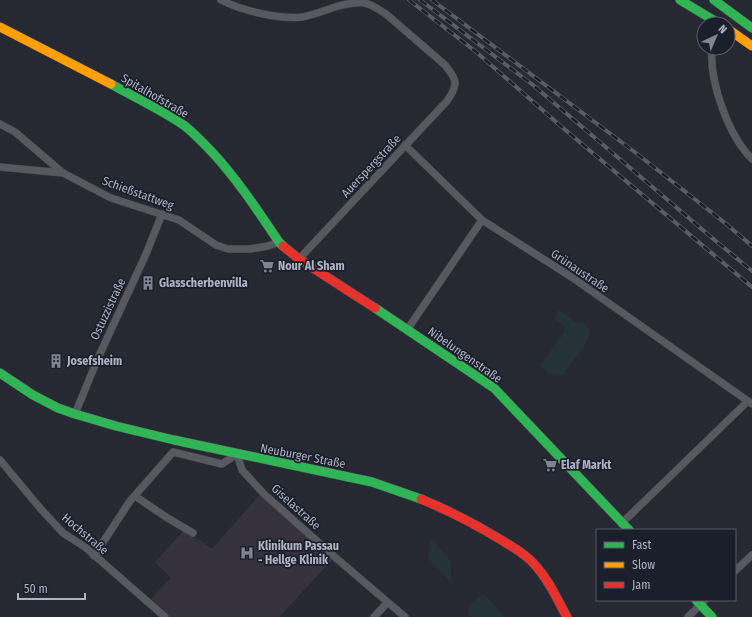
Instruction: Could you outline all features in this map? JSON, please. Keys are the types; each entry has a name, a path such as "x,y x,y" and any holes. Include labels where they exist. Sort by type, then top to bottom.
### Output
{"street":[{"name":"Auerspergstraße","path":"221,0 226,3 256,12 287,17 302,17 348,4 364,3 375,7 386,14 445,65 452,74 456,85 454,92 447,101 299,259"},
{"path":"680,0 707,16"},
{"path":"714,0 752,28"},
{"path":"724,16 727,10"},
{"name":"Spitalhofstraße","path":"0,27 170,116 198,136 222,163 246,194 279,242 299,259"},
{"path":"736,35 752,46"},
{"path":"711,56 717,91 731,128 749,156"},
{"name":"Schießstattweg","path":"0,124 15,132 63,173 111,198 179,220 216,246 228,249 250,249 268,246 279,242"},
{"name":"Grünaustraße","path":"405,145 482,220 573,278 750,402"},
{"path":"0,167 63,173"},
{"name":"Ostuzzistraße","path":"75,414 98,358 146,254 162,214"},
{"path":"407,330 482,220"},
{"name":"Nibelungenstraße","path":"299,259 373,306 494,388 628,529"},
{"name":"Neuburger Straße","path":"0,373 33,395 58,408 75,414 116,426 237,454 372,482 419,498 460,516 524,554 543,574 567,617"},
{"path":"622,523 750,402"},
{"path":"94,556 130,501 173,452 222,464 237,454"},
{"name":"Giselastraße","path":"237,454 242,470 264,494 404,617"},
{"name":"Hochstraße","path":"0,460 63,533 94,556 165,617"},
{"path":"135,496 193,534"},
{"path":"736,570 752,555"},
{"path":"688,617 701,602 712,617"},
{"path":"374,617 387,603"}],"shaded area":[{"path":"559,310 577,323 584,322 590,331 586,343 563,375 549,373 540,366 565,331 563,330 565,327 554,319"},
{"name":"Klinikum Passau - Hellge Klinik","path":"263,491 335,557 279,617 165,617 148,602 171,578 155,562 185,529 212,549"},
{"path":"431,537 451,562 451,582 428,558"},
{"path":"484,594 505,617 468,617 469,604"}],"railway":[{"path":"409,0 475,51 563,128 752,287"},
{"path":"420,0 533,85 752,271"},
{"path":"432,0 636,153 752,246"}],"traffic: fast":[{"path":"680,0 707,16"},
{"path":"714,0 752,28"},
{"path":"111,84 167,115 192,132 230,173 283,246"},
{"path":"375,308 494,388 628,529"},
{"path":"0,373 33,395 58,408 75,414 174,440 372,482 421,499"},
{"path":"697,601 712,617"}],"traffic: slow":[{"path":"0,27 111,84"},
{"path":"736,35 752,46"}],"traffic: jam":[{"path":"283,246 299,259 375,308"},
{"path":"421,499 442,508 493,535 528,558 544,577 567,617"}],"place":[{"name":"Nour Al Sham","path":"267,266"},
{"name":"Glasscherbenvilla","path":"148,283"},
{"name":"Josefsheim","path":"56,361"},
{"name":"Elaf Markt","path":"550,465"},
{"name":"Klinikum Passau - Hellge Klinik","path":"247,553"}]}
